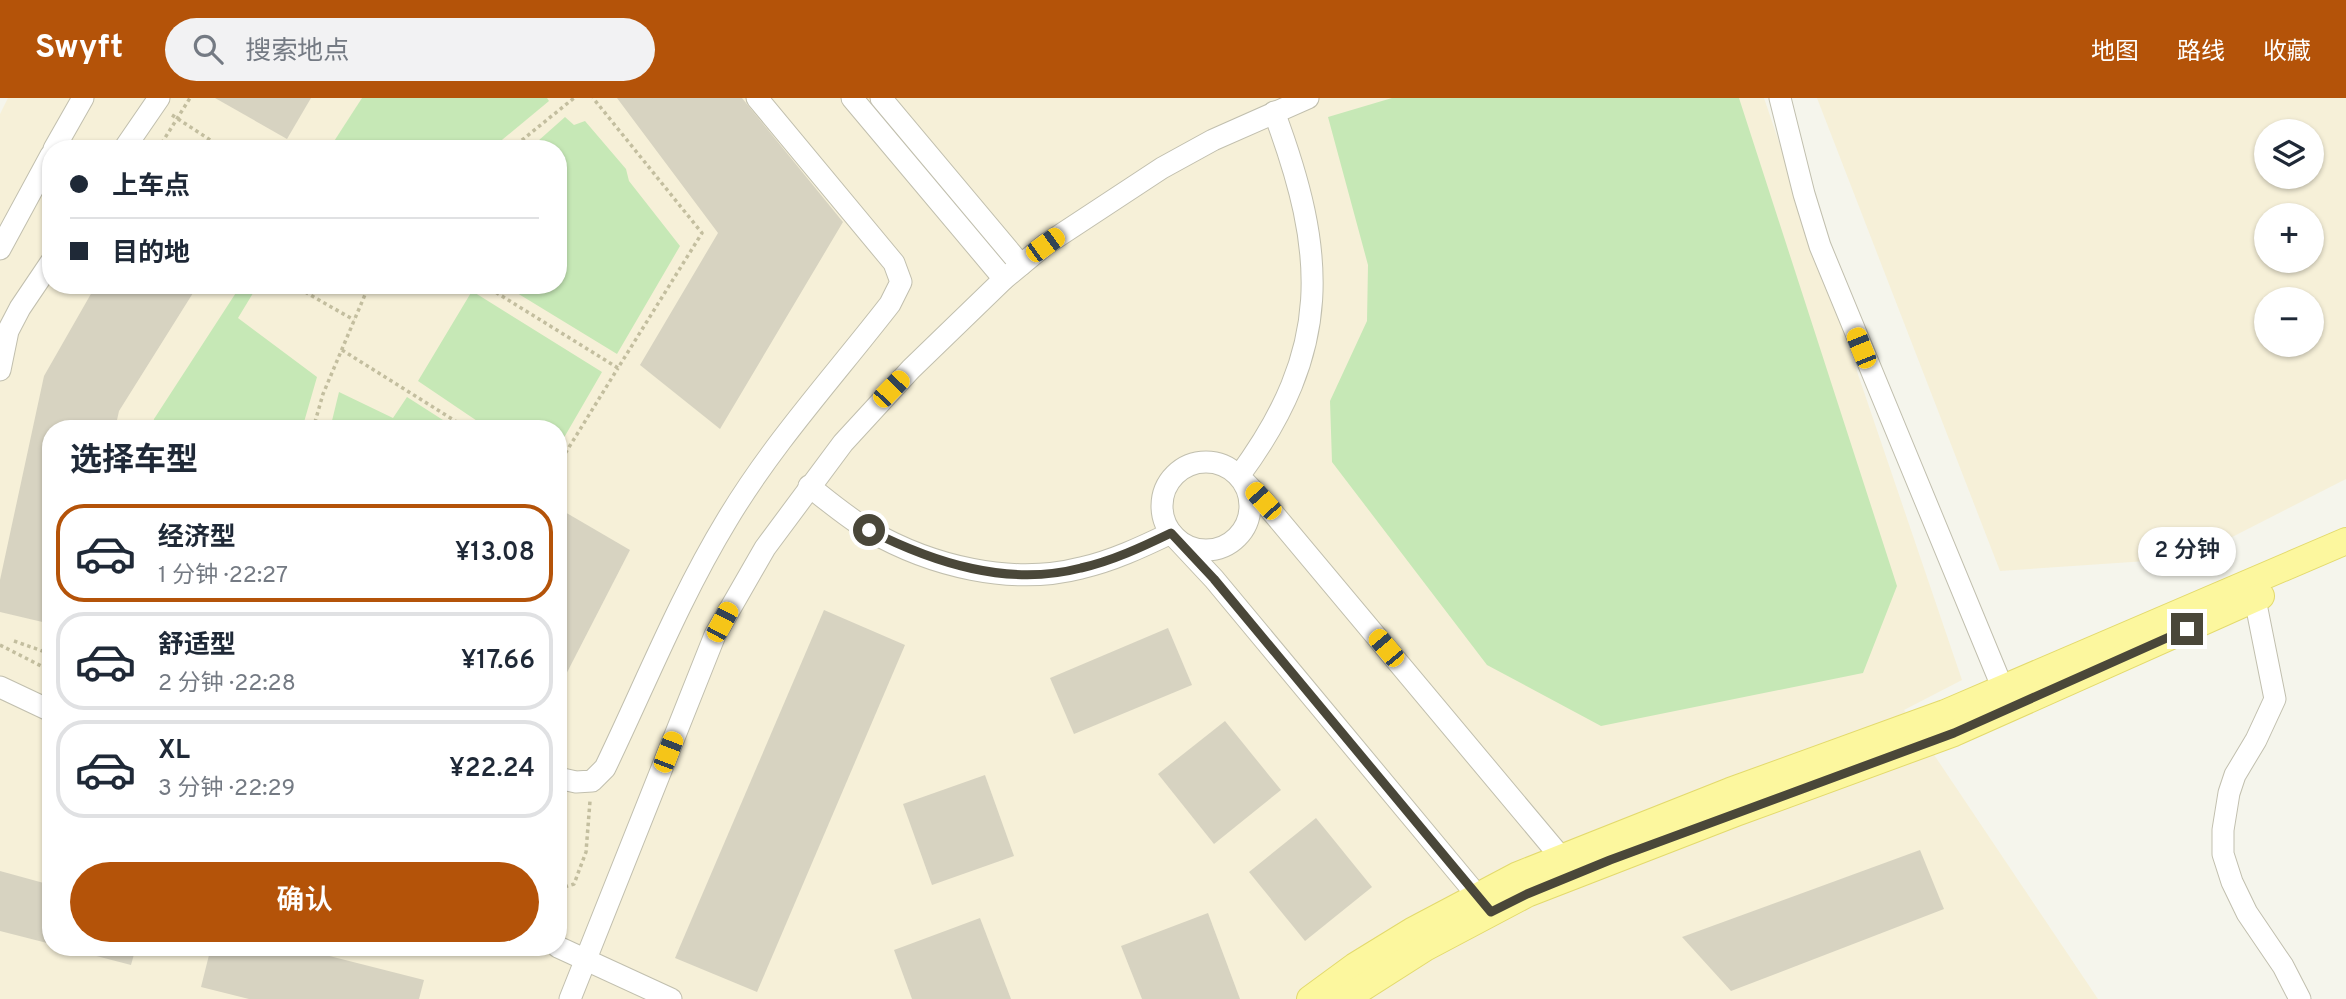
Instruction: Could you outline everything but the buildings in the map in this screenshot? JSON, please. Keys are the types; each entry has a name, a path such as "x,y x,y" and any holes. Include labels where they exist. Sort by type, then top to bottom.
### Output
{"main road":[{"path":"1310,999 1355,966 1401,938 1484,903 1527,894 1568,866 1954,733 2007,698 2346,541"},
{"path":"2007,698 2346,561"},
{"path":"1345,999 1424,948 1484,903"}],"street":[{"path":"59,140 83,98"},
{"path":"567,780 592,781 605,768 687,591 728,519 778,447 890,304 901,282 894,263 757,98"},
{"path":"852,98 1004,279"},
{"path":"881,98 1021,265"},
{"path":"569,999 715,635 765,548 809,486 872,409 1004,279 1067,229 1162,167 1274,111 1308,98"},
{"path":"1780,98 1820,246 2007,698"},
{"path":"130,140 157,102"},
{"path":"1239,476 1283,408 1300,364 1311,315 1313,289 1309,231 1303,201 1274,111"},
{"path":"0,248 42,171"},
{"path":"0,370 8,331 42,275"},
{"path":"1484,903 1214,579 1171,533 1164,522 1162,495 1177,472 1188,465 1202,462 1215,463 1239,476 1269,508 1568,866"},
{"path":"1171,533 1182,543 1195,549 1223,547 1235,539 1244,529 1250,502 1239,476"},
{"path":"809,486 869,530 900,546 928,558 1008,574 1045,574 1080,569 1115,558 1171,533"},
{"path":"2255,599 2275,699 2232,784 2225,812 2223,854 2232,882 2247,912 2283,967 2300,999"},
{"path":"0,687 42,707"},
{"path":"567,951 671,999"}],"path":[{"path":"164,140 190,98"},
{"path":"522,140 574,98"},
{"path":"567,450 702,233 593,98"},
{"path":"157,102 211,140"},
{"path":"309,294 354,320"},
{"path":"316,420 323,394 367,294"},
{"path":"499,294 618,368"},
{"path":"342,349 454,420"},
{"path":"14,641 42,651"},
{"path":"0,645 42,668"},
{"path":"567,886 573,884 586,852 592,781"}],"shaded area":[{"path":"8,98 1764,98 1962,680 1904,710 2098,999 0,999 0,114"},
{"path":"1817,98 2346,98 2346,479 2191,558 2000,571"}],"green space":[{"path":"362,98 547,98 549,101 502,140 335,140"},
{"path":"1392,98 1739,98 1897,586 1863,673 1601,726 1487,665 1332,462 1330,401 1367,321 1368,265 1328,117"},
{"path":"565,117 574,125 585,121 626,169 629,181 680,246 617,354 519,294 567,294 567,140 539,140"},
{"path":"235,294 253,294 238,318 317,377 305,420 154,419"},
{"path":"470,294 477,294 602,372 567,432 567,420 476,420 418,381"},
{"path":"339,392 393,418 407,397 443,420 332,420"}],"route":[{"path":"869,530 928,558 1008,574 1045,574 1080,569 1115,558 1171,533 1214,579 1491,912 1610,860 1954,733 2187,629"}]}
